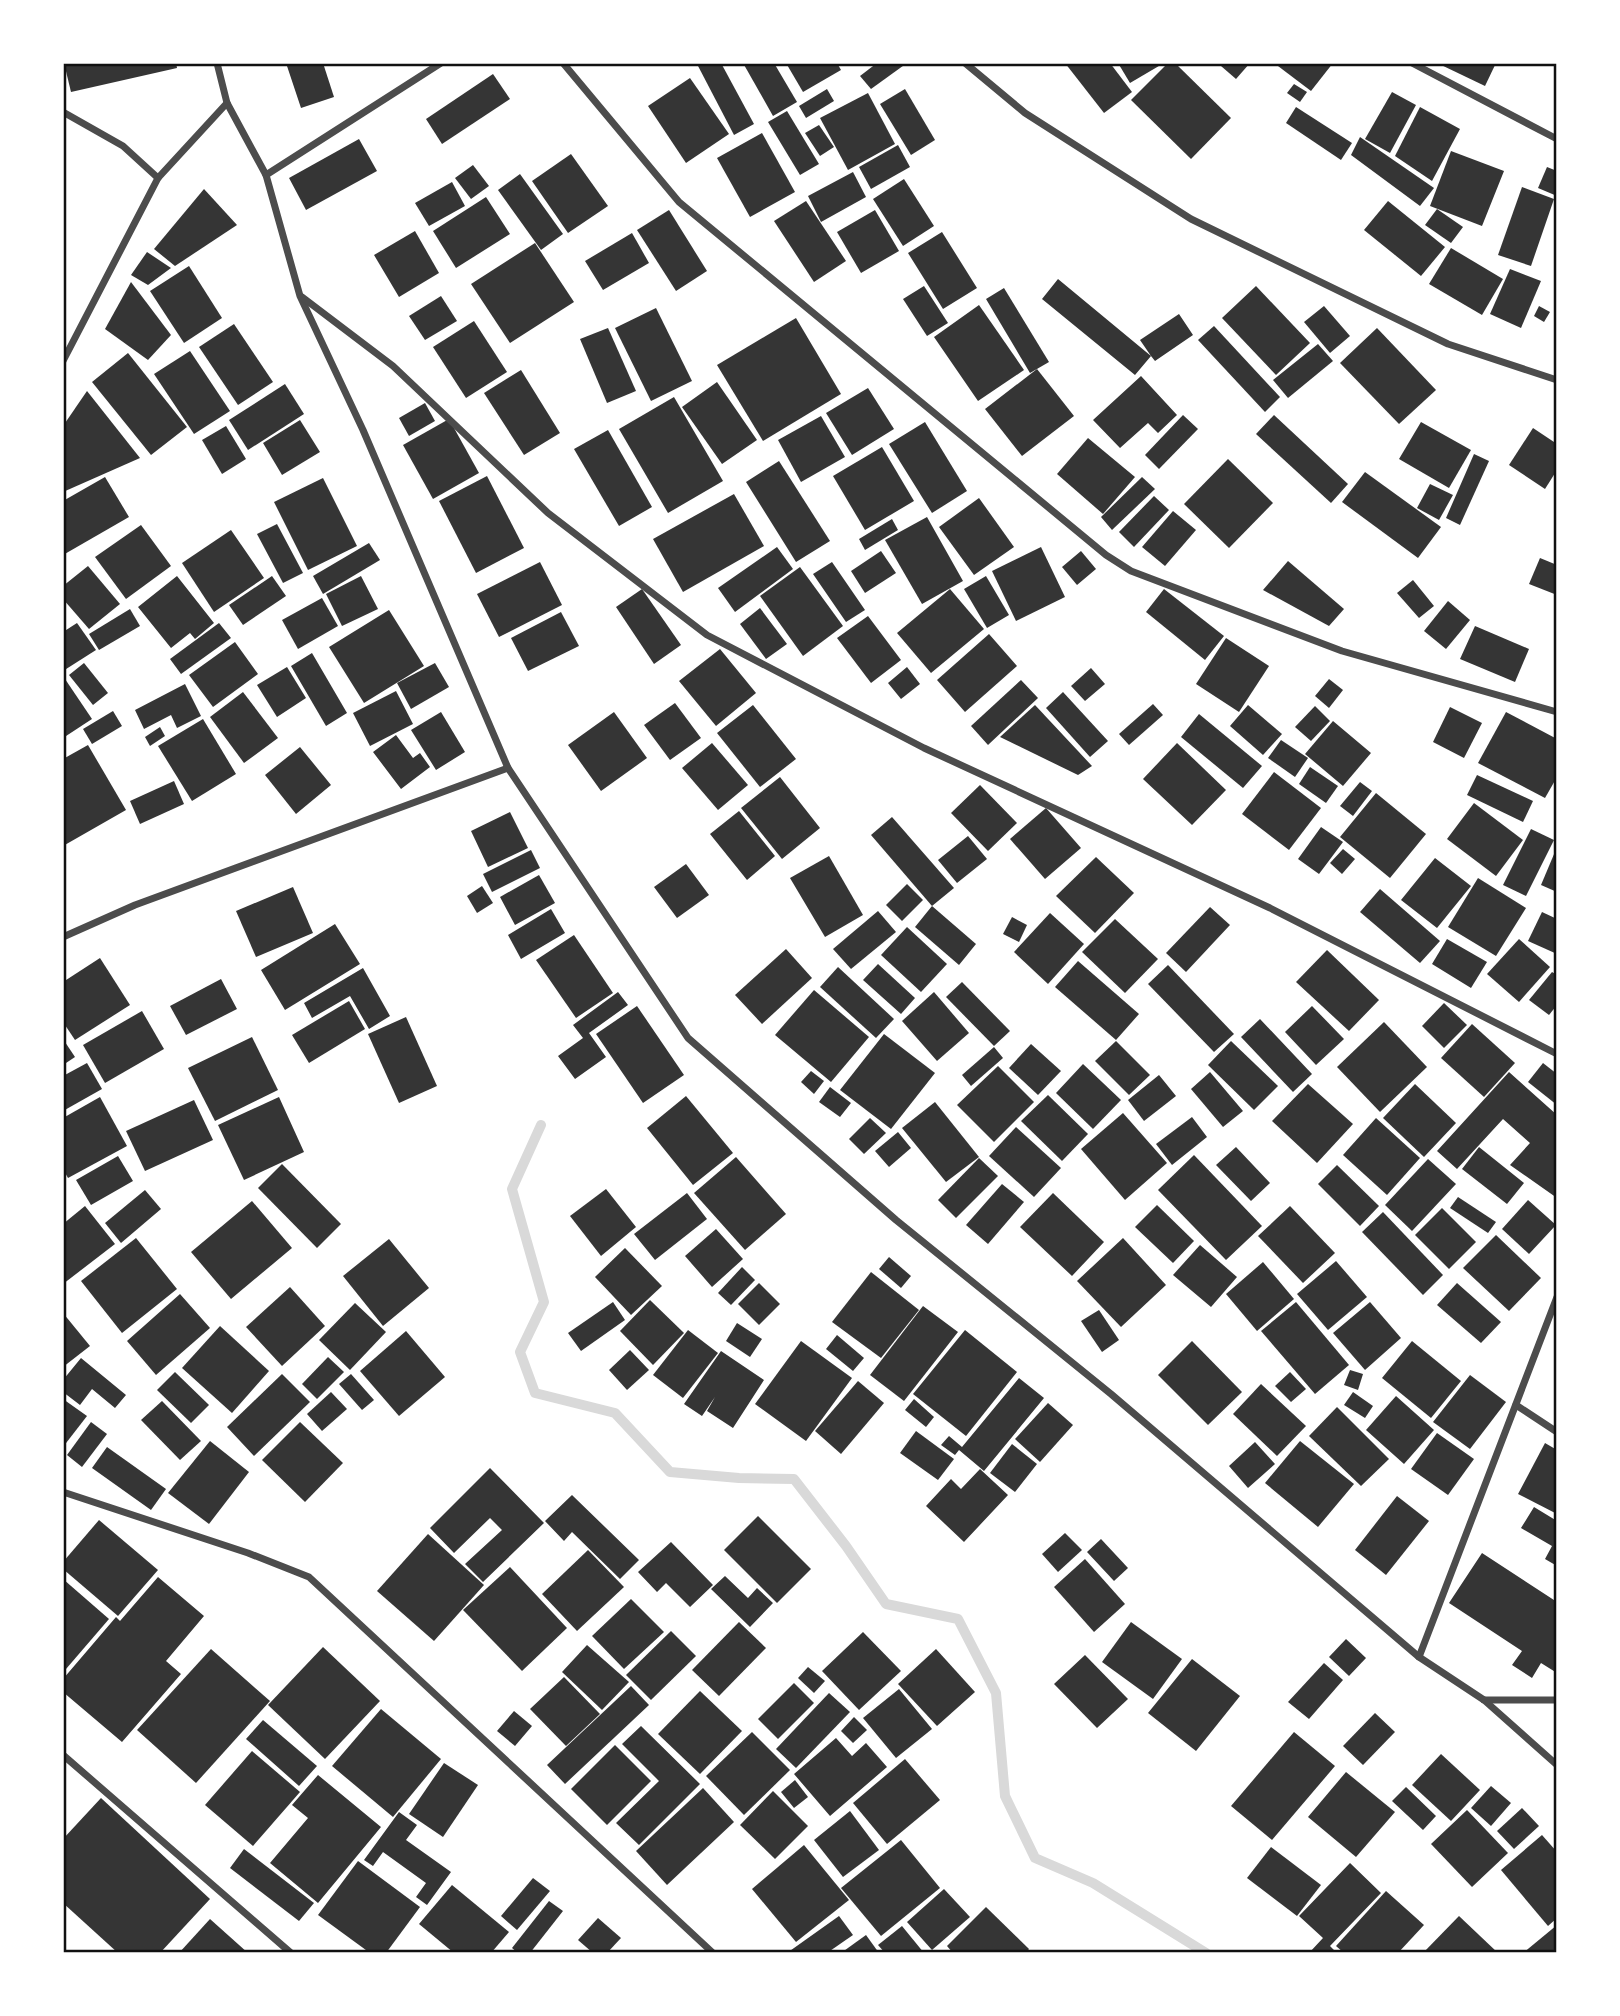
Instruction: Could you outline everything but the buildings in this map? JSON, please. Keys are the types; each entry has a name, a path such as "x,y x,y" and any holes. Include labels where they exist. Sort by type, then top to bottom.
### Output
{"street":[{"path":"217,63 227,103 266,175 300,296 363,430 508,768 688,1038 896,1220 1111,1394 1419,1657 1484,1700 1557,1765"},
{"path":"266,175 441,63"},
{"path":"563,63 679,202 1106,555 1130,570 1342,650 1557,712"},
{"path":"965,63 1025,113 1191,219 1448,344 1557,380"},
{"path":"1412,63 1557,139"},
{"path":"63,361 158,178 227,103"},
{"path":"63,112 123,146 158,178"},
{"path":"300,296 393,366 548,513 707,635 924,748 1270,908 1557,1054"},
{"path":"63,937 135,905 508,768"},
{"path":"1419,1657 1557,1297"},
{"path":"1516,1405 1557,1432"},
{"path":"63,1492 248,1553 309,1577 713,1953"},
{"path":"1484,1700 1557,1700"},
{"path":"63,1755 291,1953"}],"waterway":[{"path":"541,1125 512,1189 544,1302 520,1352 535,1393 615,1413 670,1472 739,1478 794,1479 846,1546 886,1604 958,1619 996,1693 1005,1796 1035,1858 1093,1883 1206,1953"}]}
